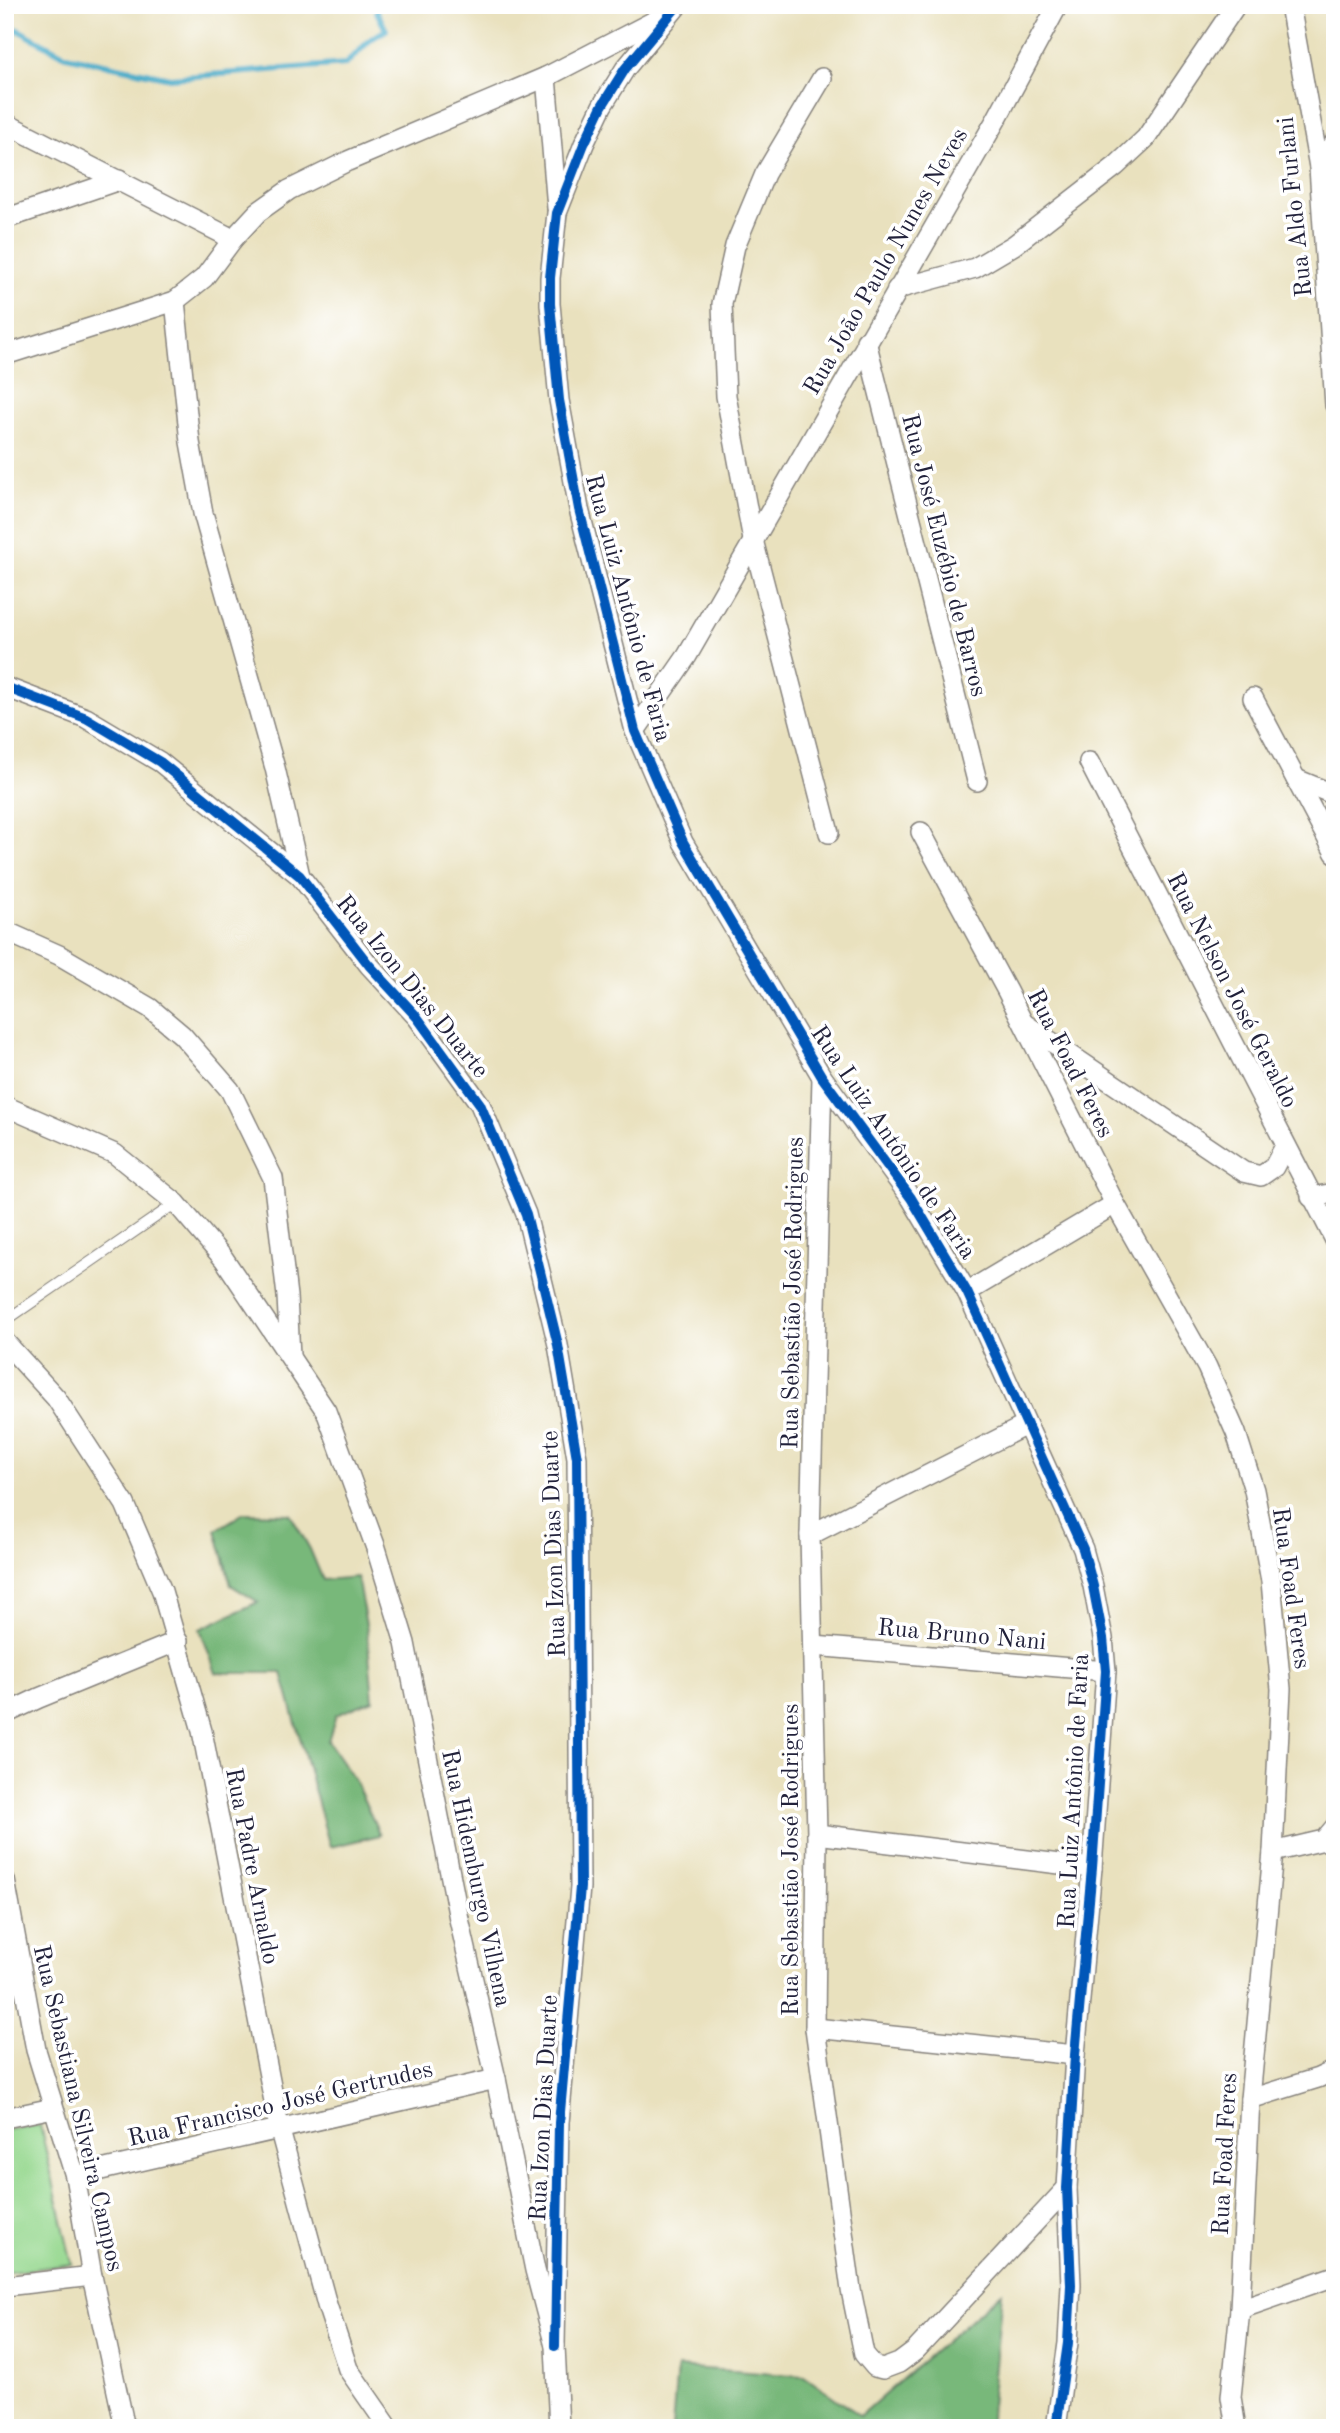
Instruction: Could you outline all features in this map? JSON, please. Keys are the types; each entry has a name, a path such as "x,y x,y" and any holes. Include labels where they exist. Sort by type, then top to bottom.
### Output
{"street":[{"name":"Rua João Paulo Nunes Neves","path":"635,731 687,656 866,341 996,120 1058,5"},
{"path":"897,289 975,268 1014,245 1116,166 1146,138 1236,5"},
{"name":"Rua Aldo Furlani","path":"1290,5 1320,167 1335,405"},
{"path":"5,355 176,301 204,278 233,239 258,212 289,190 383,146 546,77 673,9"},
{"name":"Rua Luiz Antônio de Faria","path":"557,213 602,106 625,69 673,9"},
{"name":"Rua Luiz Antônio de Faria","path":"546,77 557,213 550,304 559,400 579,509 635,731 683,842 822,1077 911,1198 967,1292 1083,1549 1093,1586 1106,1671 1067,2188 1070,2235 1068,2343 1056,2428"},
{"path":"822,78 765,174 735,246 722,304 726,396 753,540 829,833"},
{"path":"5,123 233,239"},
{"path":"1320,167 1335,142"},
{"path":"5,219 118,180"},
{"path":"176,301 190,442 203,513 275,768 300,876"},
{"name":"Rua José Euzébio de Barros","path":"866,341 977,781"},
{"name":"Rua Izon Dias Duarte","path":"5,687 86,718 160,762 300,876 369,965 417,1017 480,1104 526,1214 558,1345 577,1458 580,1886 559,2123 555,2346"},
{"path":"1252,698 1335,853"},
{"name":"Rua Nelson José Geraldo","path":"1089,762 1335,1240"},
{"path":"1296,779 1335,795"},
{"name":"Rua Foad Feres","path":"921,832 1023,1023 1115,1204 1207,1367 1236,1433 1254,1490 1271,1581 1280,1689 1273,1852 1250,2099 1240,2309 1231,2397 1236,2428"},
{"path":"5,931 59,955 150,1008 182,1035 230,1090 273,1178 287,1296 290,1357"},
{"path":"1023,1023 1244,1172 1261,1176 1274,1167 1285,1146"},
{"name":"Rua Sebastião José Rodrigues","path":"822,1077 810,1535 817,1835 815,2028 851,2290 864,2354 875,2367 883,2369 899,2363 915,2351 1067,2188"},
{"name":"Rua Hidemburgo Vilhena","path":"5,1107 115,1154 176,1203 224,1259 326,1411 376,1548 405,1643 459,1919 496,2079 535,2270 555,2346 559,2428"},
{"path":"1311,1196 1335,1193"},
{"path":"967,1292 1115,1204"},
{"name":"Rua Padre Arnaldo","path":"5,1342 56,1398 125,1504 162,1591 202,1731 279,2127 327,2305 348,2369 389,2428"},
{"path":"810,1535 1026,1425"},
{"path":"5,1714 178,1641"},
{"name":"Rua Bruno Nani","path":"814,1646 1106,1671"},
{"path":"1273,1852 1324,1840 1335,1827"},
{"path":"817,1835 1092,1868"},
{"name":"Rua Sebastiana Silveira Campos","path":"5,1880 36,2050 75,2176 92,2276 125,2428"},
{"path":"815,2028 1075,2055"},
{"path":"1250,2099 1335,2070"},
{"name":"Rua Francisco José Gertrudes","path":"75,2176 496,2079"},
{"path":"5,2118 53,2108"},
{"path":"5,2286 92,2276"},
{"path":"1240,2309 1335,2276"}],"lane":[{"path":"5,1321 176,1203"}],"green space":[{"path":"244,1513 290,1514 310,1549 323,1580 357,1577 367,1630 373,1700 336,1715 328,1741 355,1781 380,1835 330,1847 282,1673 216,1673 200,1629 258,1602 231,1585 216,1530"},
{"path":"40,2125 72,2264 5,2273 5,2130"},
{"path":"1002,2292 989,2428 672,2428 677,2367 804,2376 860,2416"}],"waterway":[{"path":"5,23 66,56 170,78 346,64 371,39 386,30 377,12 377,5"}],"cycle path":[{"path":"678,5 625,69 602,106 557,213 550,304 559,400 579,509 635,731 683,842 822,1077 911,1198 967,1292 1083,1549 1093,1586 1106,1671 1067,2188 1071,2285 1068,2343 1056,2428"},
{"path":"5,687 86,718 160,762 300,876 369,965 417,1017 480,1104 526,1214 558,1345 577,1458 580,1887 559,2123 555,2346"}]}
